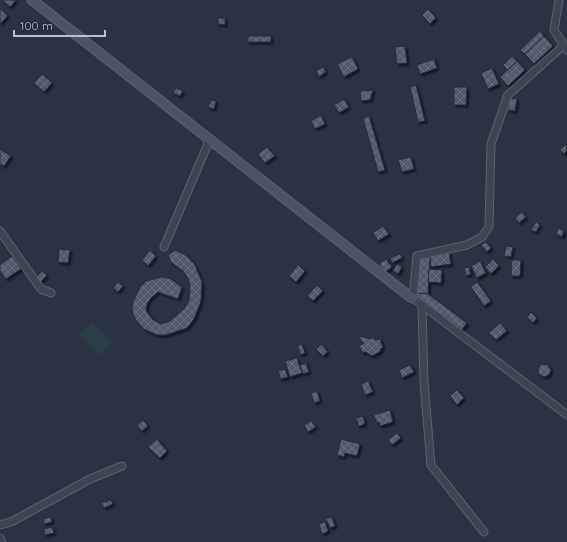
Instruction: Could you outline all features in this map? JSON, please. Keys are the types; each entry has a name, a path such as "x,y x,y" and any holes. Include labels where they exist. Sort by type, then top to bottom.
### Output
{"street":[{"path":"32,0 409,296 567,415"},
{"path":"413,298 417,256 467,245 482,237 489,227 491,144 508,95 566,47 554,30 559,0"},
{"path":"164,247 207,146 208,139"},
{"path":"0,231 41,289 51,293"},
{"path":"422,306 424,383 431,465 484,532"},
{"path":"0,525 11,522 90,479 122,466"},
{"path":"0,538 2,542"}],"green space":[{"path":"91,322 112,342 99,355 79,334"}],"building":[{"path":"2,0 16,0 10,7"},
{"path":"0,8 8,16 0,24"},
{"path":"428,9 436,18 430,24 422,15"},
{"path":"218,18 225,18 225,25 218,24"},
{"path":"540,31 544,36 525,54 520,50"},
{"path":"248,36 271,36 271,42 248,42"},
{"path":"544,36 553,46 534,64 525,54"},
{"path":"405,46 407,63 397,64 395,47"},
{"path":"512,56 517,61 507,70 503,65"},
{"path":"352,57 358,69 344,77 337,64"},
{"path":"434,59 437,68 420,74 417,65"},
{"path":"517,61 525,70 508,86 500,77"},
{"path":"323,67 326,72 319,77 316,71"},
{"path":"492,68 499,84 488,89 481,73"},
{"path":"42,74 52,83 44,92 34,83"},
{"path":"416,85 425,121 418,122 410,87"},
{"path":"454,87 467,87 466,105 454,105"},
{"path":"176,88 183,91 180,96 173,93"},
{"path":"373,90 370,100 361,101 360,91"},
{"path":"510,98 517,99 515,111 508,110"},
{"path":"344,99 349,107 339,113 334,105"},
{"path":"211,100 216,101 214,109 208,107"},
{"path":"321,115 325,124 315,129 311,121"},
{"path":"369,116 385,170 378,172 363,118"},
{"path":"566,144 567,151 564,154 560,150"},
{"path":"267,147 275,156 265,163 258,154"},
{"path":"0,149 11,156 4,166 0,164"},
{"path":"411,157 414,169 402,172 398,160"},
{"path":"522,212 526,217 519,223 515,218"},
{"path":"536,222 540,225 536,232 531,230"},
{"path":"383,226 389,234 378,241 373,233"},
{"path":"558,228 564,231 562,237 556,234"},
{"path":"486,242 491,248 487,252 481,245"},
{"path":"506,246 513,247 511,257 504,256"},
{"path":"59,249 70,250 68,263 58,262"},
{"path":"150,250 156,256 148,266 142,260"},
{"path":"175,250 187,256 195,265 202,282 201,301 194,319 187,328 166,335 157,335 144,329 135,319 132,311 133,302 140,287 146,281 162,277 171,279 182,287 178,299 158,292 147,304 146,310 149,315 153,320 161,324 170,321 184,309 189,301 190,286 188,278 183,271 171,262 168,255"},
{"path":"449,253 451,264 431,267 430,256"},
{"path":"400,254 402,258 392,263 390,258"},
{"path":"12,256 21,269 6,279 0,271 0,265"},
{"path":"420,257 430,258 428,294 417,293"},
{"path":"386,259 392,267 385,272 379,264"},
{"path":"493,259 499,266 491,274 485,267"},
{"path":"512,260 521,260 520,276 511,276"},
{"path":"480,261 486,273 477,278 471,266"},
{"path":"397,264 402,267 398,274 393,271"},
{"path":"298,265 305,271 296,282 289,276"},
{"path":"469,267 471,274 466,276 464,268"},
{"path":"429,269 442,270 441,283 428,282"},
{"path":"42,271 47,275 41,282 36,277"},
{"path":"118,282 123,286 118,292 113,288"},
{"path":"477,282 491,301 484,306 471,287"},
{"path":"317,285 323,291 313,301 307,296"},
{"path":"417,293 428,294 467,323 462,330 417,296"},
{"path":"531,312 537,318 533,323 527,317"},
{"path":"500,323 507,331 496,340 489,333"},
{"path":"360,336 371,339 374,337 374,340 380,339 383,348 380,349 381,351 372,356 366,352 363,353 359,346 364,343 360,340"},
{"path":"302,344 305,353 300,355 298,345"},
{"path":"321,344 328,352 323,356 316,349"},
{"path":"297,358 302,373 290,377 285,361"},
{"path":"306,363 309,372 303,374 300,365"},
{"path":"542,364 548,365 551,370 549,375 544,377 539,374 538,368"},
{"path":"410,365 414,372 402,378 399,370"},
{"path":"285,369 288,377 281,379 278,371"},
{"path":"368,381 373,392 365,395 361,384"},
{"path":"457,390 464,398 457,405 450,396"},
{"path":"317,391 320,401 314,403 311,393"},
{"path":"390,410 393,422 380,426 374,415"},
{"path":"363,416 365,424 359,426 356,418"},
{"path":"143,420 148,426 142,431 137,425"},
{"path":"311,421 316,427 308,432 304,425"},
{"path":"397,433 401,438 392,445 388,440"},
{"path":"157,439 167,451 160,458 148,447"},
{"path":"341,439 360,444 357,456 345,453 344,457 337,455"},
{"path":"111,500 113,504 104,508 102,503"},
{"path":"51,517 52,522 44,524 43,519"},
{"path":"332,517 335,526 330,528 326,519"},
{"path":"325,522 328,531 322,534 319,524"},
{"path":"52,527 54,533 45,535 44,529"}]}
